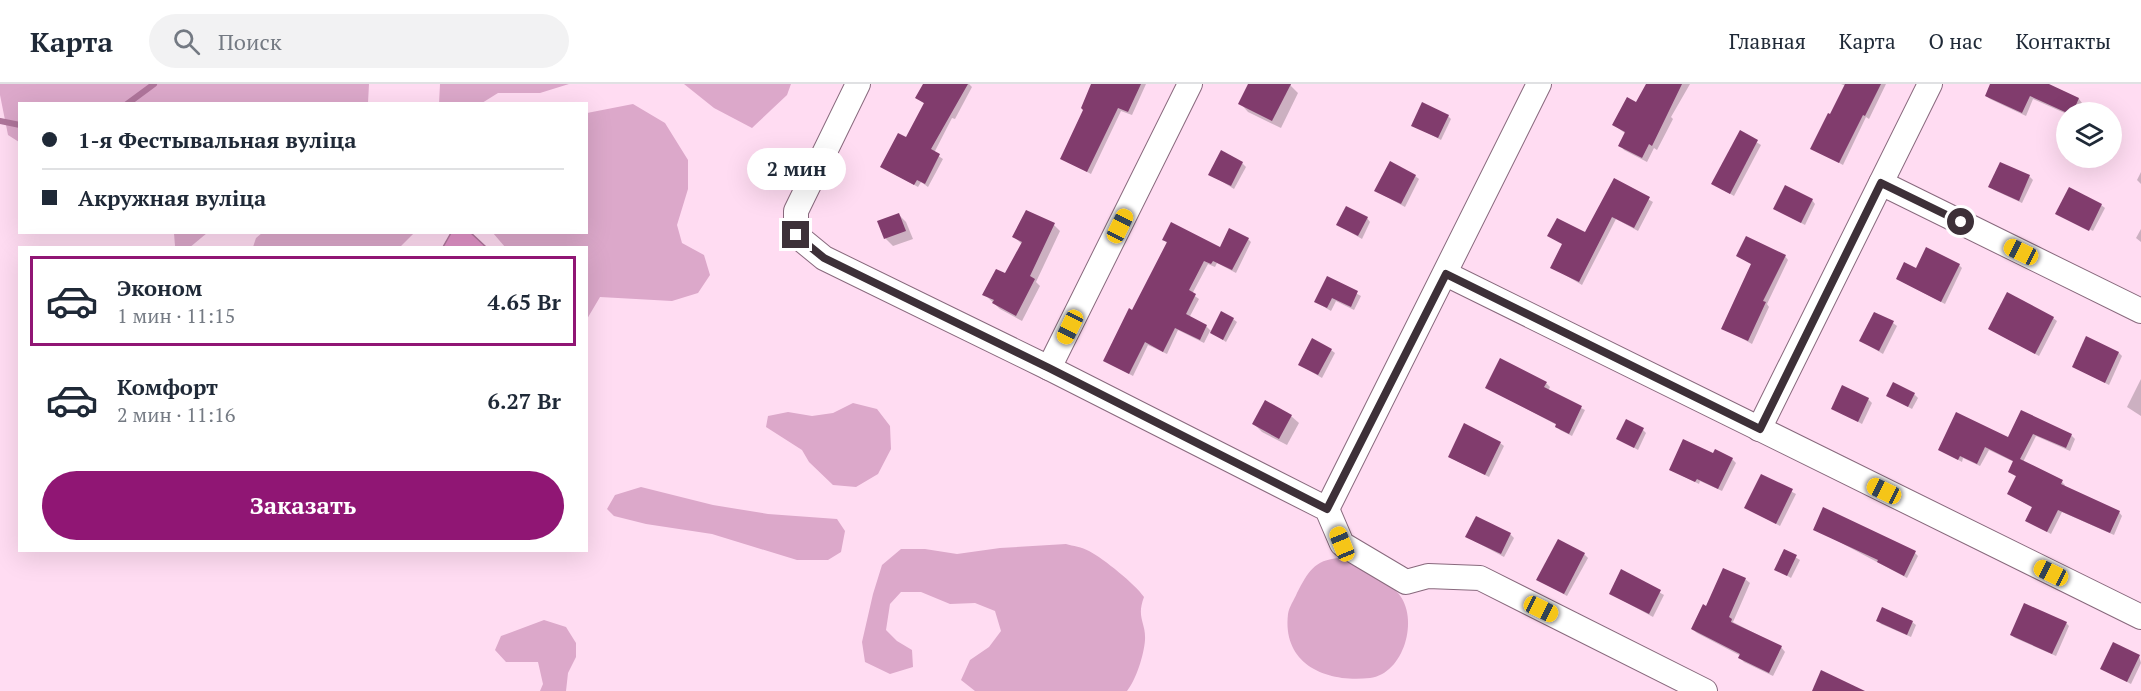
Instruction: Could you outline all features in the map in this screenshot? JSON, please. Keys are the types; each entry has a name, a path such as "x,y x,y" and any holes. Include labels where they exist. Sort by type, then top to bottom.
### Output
{"street":[{"path":"858,84 796,211 796,235 824,258 1049,368 1327,509 1342,544 1406,582 1428,576 1480,578 1705,691"},
{"path":"1049,368 1190,84"},
{"path":"1327,509 1539,84"},
{"path":"1760,429 1930,84"},
{"path":"1881,183 2141,311"},
{"path":"1446,274 2141,617"}],"shaded area":[{"path":"0,84 369,84 368,102 18,102 18,141 8,135"},
{"path":"440,84 569,84 540,93 498,93 484,102 439,102"},
{"path":"684,84 791,84 787,95 752,128 714,108"},
{"path":"633,104 665,123 688,160 688,189 677,225 682,243 704,255 710,275 698,293 672,301 600,297 588,317 588,246 504,246 494,234 588,234 588,113"},
{"path":"174,234 206,234 191,246 175,246"},
{"path":"261,234 413,234 401,246 253,246 256,238"},
{"path":"450,234 472,234 485,246 444,246"},
{"path":"853,403 877,409 890,426 891,449 878,474 856,487 833,485 809,462 802,450 766,427 768,416 788,412 812,416 833,413"},
{"path":"641,487 713,505 768,514 837,519 845,531 841,552 828,560 797,560 712,534 646,524 614,516 607,509 615,495"},
{"path":"1066,544 1086,550 1103,560 1127,579 1144,597 1141,615 1145,634 1144,646 1136,674 1127,691 975,691 961,680 970,660 989,647 1001,631 995,611 975,603 950,604 921,592 901,592 890,604 886,630 897,641 912,650 913,667 890,674 865,662 862,642 882,565 901,549 925,549 957,554 1000,548"},
{"path":"1339,558 1385,582 1398,593 1405,604 1408,630 1400,656 1392,667 1370,678 1338,677 1311,667 1300,658 1292,646 1288,632 1289,609 1309,573 1323,561"},
{"path":"544,620 566,627 576,643 576,657 568,673 566,691 540,691 543,684 538,662 506,662 495,650 501,636"}],"building":[{"path":"923,84 968,84 931,149 940,154 925,184 917,180 914,185 880,167 898,133 906,137 924,103 915,98"},
{"path":"1091,84 1141,84 1128,112 1118,108 1087,172 1060,159 1083,110 1081,108"},
{"path":"1248,84 1291,84 1272,121 1238,104"},
{"path":"1646,84 1682,84 1652,146 1649,144 1642,158 1618,146 1625,132 1612,125 1627,97 1636,102"},
{"path":"1845,84 1881,84 1839,163 1810,149"},
{"path":"1990,84 2049,84 2079,98 2077,102 2056,102 2056,108 2030,96 2022,113 1985,96"},
{"path":"1422,102 1449,115 1438,138 1411,126"},
{"path":"1740,130 1758,140 1730,194 1711,184"},
{"path":"1221,150 1243,162 1231,186 1208,175"},
{"path":"1390,161 1416,175 1401,204 1374,191"},
{"path":"2000,162 2030,175 2019,201 1988,187"},
{"path":"1614,178 1650,197 1634,228 1612,217 1579,282 1550,268 1562,244 1547,236 1557,218 1585,232"},
{"path":"1785,185 1813,199 1801,223 1773,209"},
{"path":"2069,187 2102,204 2089,231 2055,214"},
{"path":"1346,206 1368,217 1358,236 1336,225"},
{"path":"1026,210 1055,223 1030,276 1035,279 1016,316 992,303 994,300 982,295 996,269 1005,273 1022,242 1012,237"},
{"path":"899,213 906,231 884,239 877,221"},
{"path":"1171,222 1220,247 1229,228 1249,238 1232,270 1213,261 1211,264 1204,261 1189,290 1196,294 1186,314 1207,325 1200,340 1175,328 1163,352 1145,342 1129,374 1103,361 1129,308 1132,310 1167,242 1162,240"},
{"path":"1746,236 1786,255 1763,301 1766,302 1748,341 1721,329 1751,264 1736,256"},
{"path":"1926,247 1960,264 1941,302 1896,279 1904,262 1916,268"},
{"path":"1327,276 1358,291 1351,307 1332,298 1327,308 1314,302"},
{"path":"2007,292 2054,317 2035,354 1988,329"},
{"path":"1221,311 1234,318 1223,340 1210,333"},
{"path":"1874,312 1894,321 1879,351 1859,341"},
{"path":"2086,336 2119,352 2105,383 2072,367"},
{"path":"1312,338 1332,349 1318,375 1298,365"},
{"path":"1500,358 1547,382 1544,387 1582,406 1569,434 1555,427 1556,424 1485,388"},
{"path":"1893,382 1915,393 1908,407 1886,396"},
{"path":"1842,385 1869,398 1858,422 1831,409"},
{"path":"1265,400 1292,415 1279,439 1252,424"},
{"path":"2021,410 2072,434 2066,448 2033,434 2020,459 2063,480 2061,484 2120,511 2110,533 2058,510 2047,532 2025,521 2032,507 2007,494 2016,476 2008,472 2013,461 1985,447 1977,464 1960,456 1958,460 1938,450 1956,412 2008,437"},
{"path":"1626,419 1644,428 1634,448 1616,439"},
{"path":"1464,423 1501,442 1485,475 1448,457"},
{"path":"1683,439 1713,453 1715,449 1733,458 1718,489 1669,470"},
{"path":"1761,474 1793,489 1776,524 1744,508"},
{"path":"1823,507 1916,551 1904,576 1877,562 1878,560 1813,530"},
{"path":"1476,516 1511,533 1501,554 1465,537"},
{"path":"1558,539 1585,553 1564,594 1536,580"},
{"path":"1784,549 1797,555 1787,576 1774,570"},
{"path":"1723,568 1746,578 1729,617 1732,619 1731,622 1782,646 1769,673 1738,658 1740,654 1691,629 1703,604 1706,606"},
{"path":"1621,569 1661,590 1649,614 1609,594"},
{"path":"2024,603 2067,622 2052,654 2010,635"},
{"path":"1882,607 1913,621 1907,635 1876,621"},
{"path":"2113,642 2140,655 2127,682 2100,669"},
{"path":"1821,670 1865,691 1812,691"}],"waterway":[{"path":"130,102 154,84"},
{"path":"0,121 18,125"}],"route":[{"path":"796,235 824,258 1049,368 1327,509 1446,274 1760,429 1881,183 1961,222"}]}
